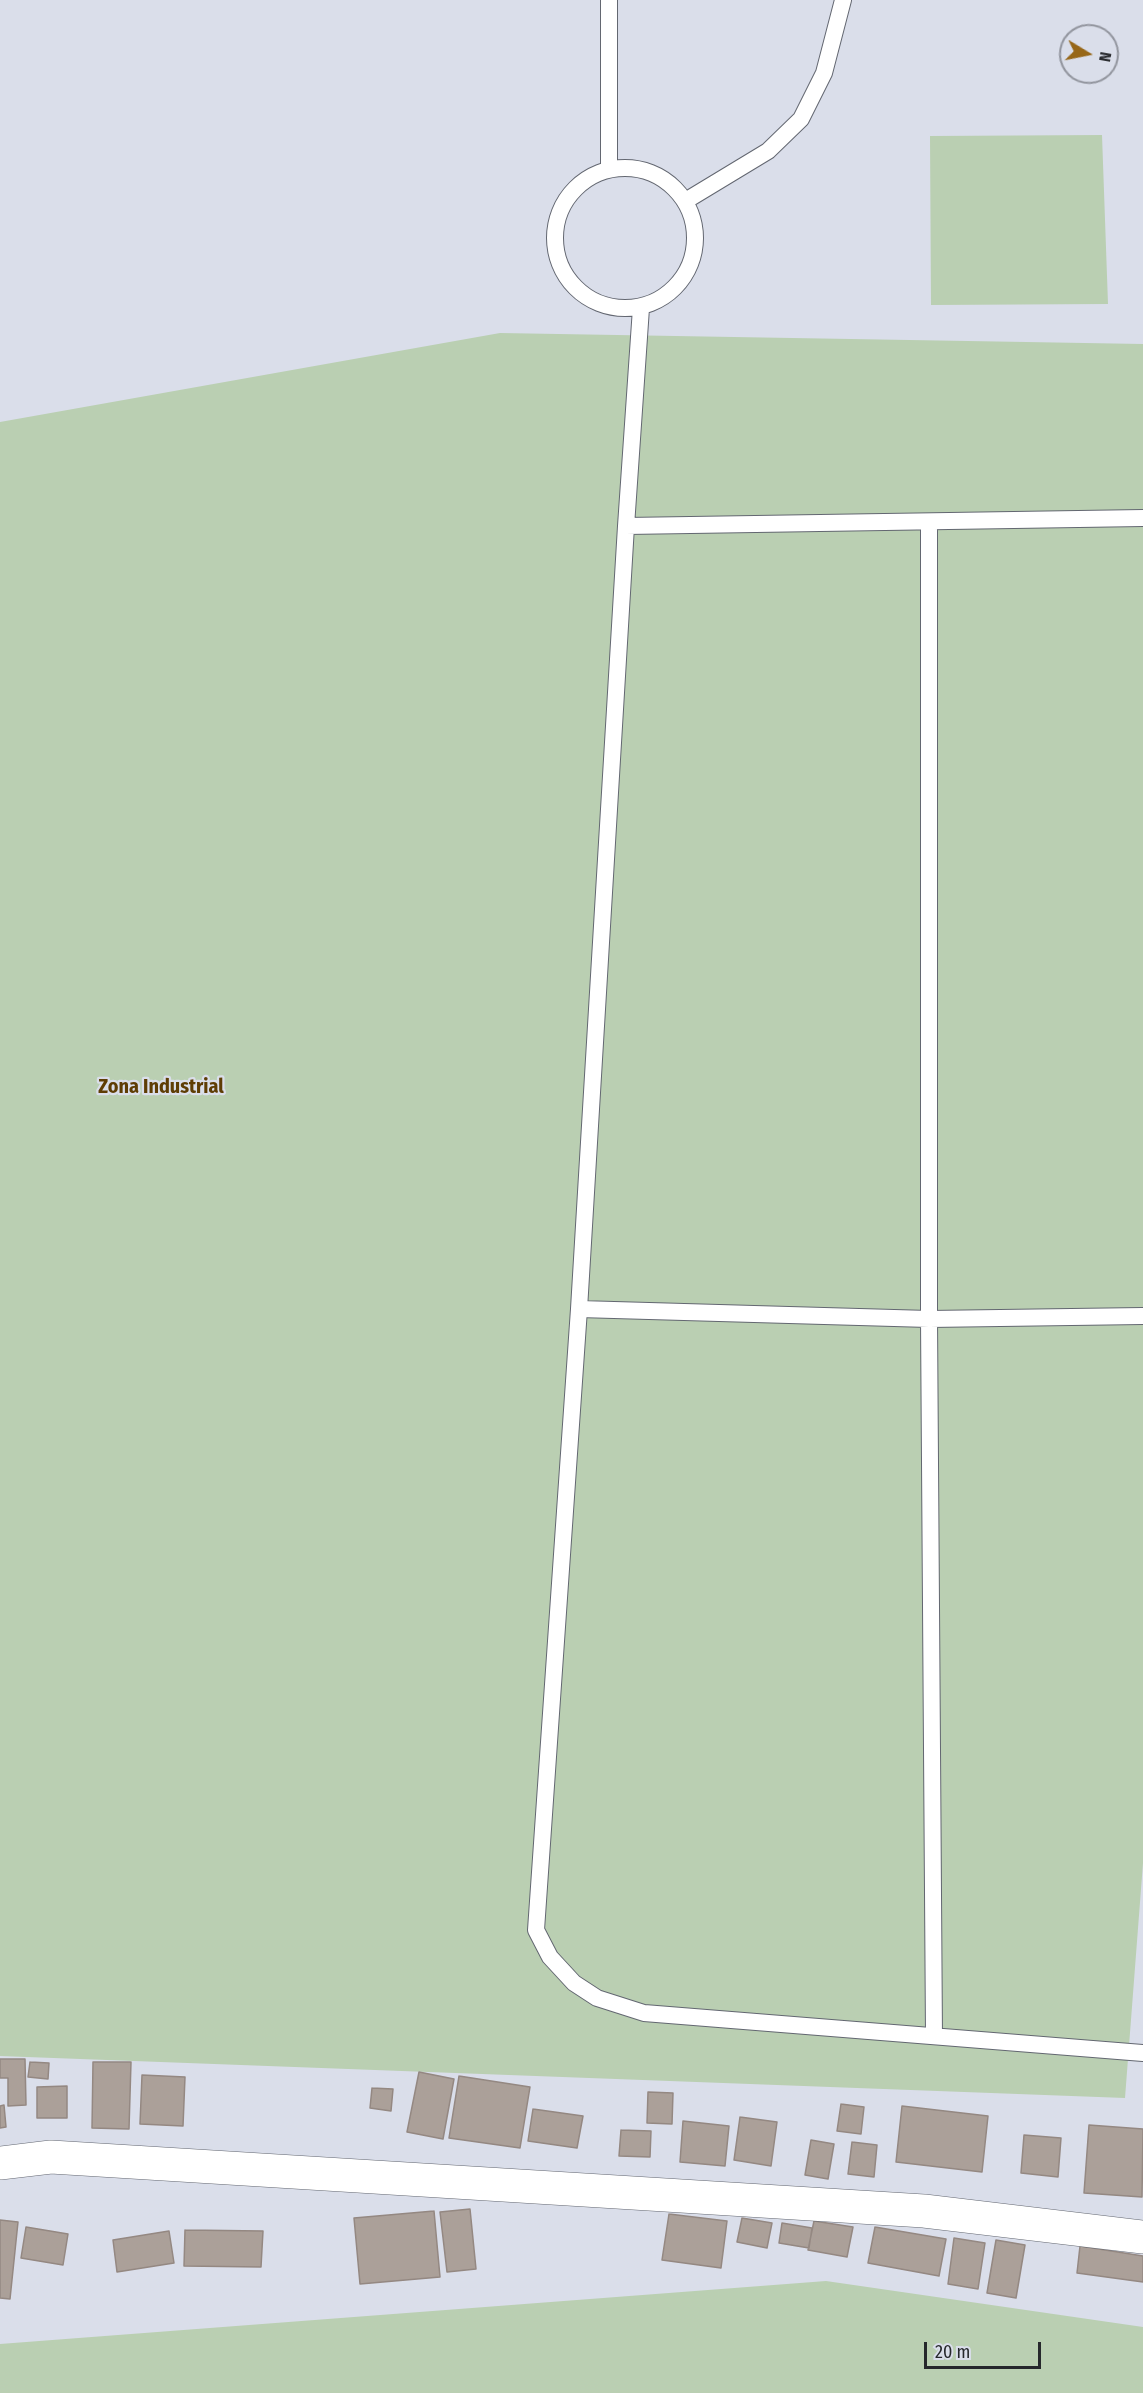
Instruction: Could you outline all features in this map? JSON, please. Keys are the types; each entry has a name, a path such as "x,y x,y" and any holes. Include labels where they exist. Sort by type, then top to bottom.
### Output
{"street":[{"path":"0,2163 51,2157 924,2211 1143,2237"}],"lane":[{"path":"609,0 609,166"},
{"path":"687,200 768,150 801,118 824,73 843,0"},
{"path":"609,166 653,170 687,200 697,244 680,285 641,308 596,304 562,275 552,231 570,190 609,166"},
{"path":"641,308 579,1309 536,1930 549,1957 574,1983 597,1998 644,2013 1143,2053"},
{"path":"626,526 1143,518"},
{"path":"929,522 928,1318 934,2036"},
{"path":"579,1309 928,1318 1143,1316"}],"green space":[{"path":"1102,135 1108,304 931,305 930,136"},
{"path":"500,333 1143,344 1143,1863 1125,2098 0,2056 0,422"},
{"path":"826,2281 1143,2327 1143,2393 0,2393 0,2344"}],"building":[{"path":"0,2059 25,2059 26,2105 8,2106 8,2078 0,2078"},
{"path":"30,2062 49,2063 48,2079 28,2077"},
{"path":"93,2062 131,2062 129,2129 92,2128"},
{"path":"419,2072 454,2079 443,2139 407,2132"},
{"path":"142,2075 185,2077 183,2126 140,2124"},
{"path":"459,2076 530,2087 520,2148 449,2138"},
{"path":"67,2086 67,2118 37,2118 37,2087"},
{"path":"372,2088 393,2089 391,2111 370,2108"},
{"path":"648,2092 673,2093 672,2124 647,2123"},
{"path":"841,2104 864,2107 861,2134 837,2131"},
{"path":"4,2105 6,2127 0,2128 0,2106"},
{"path":"902,2106 988,2116 982,2172 896,2162"},
{"path":"533,2109 583,2116 577,2148 528,2141"},
{"path":"740,2117 777,2122 771,2166 734,2160"},
{"path":"683,2121 729,2126 725,2166 680,2162"},
{"path":"1089,2125 1143,2129 1142,2197 1084,2193"},
{"path":"621,2130 651,2131 650,2157 619,2156"},
{"path":"1024,2135 1061,2138 1058,2177 1021,2173"},
{"path":"811,2140 834,2144 828,2179 805,2175"},
{"path":"852,2142 877,2145 874,2177 848,2174"},
{"path":"470,2209 476,2269 447,2272 440,2212"},
{"path":"434,2211 440,2277 360,2284 354,2218"},
{"path":"669,2214 727,2221 721,2268 662,2260"},
{"path":"742,2218 772,2223 767,2248 737,2242"},
{"path":"0,2220 18,2222 10,2299 0,2298"},
{"path":"814,2221 853,2227 847,2257 808,2250"},
{"path":"782,2223 812,2228 809,2248 779,2243"},
{"path":"26,2227 68,2234 63,2265 21,2258"},
{"path":"875,2227 946,2239 939,2276 868,2263"},
{"path":"185,2230 263,2231 261,2267 184,2266"},
{"path":"169,2231 174,2263 117,2272 113,2240"},
{"path":"954,2238 985,2243 978,2289 948,2284"},
{"path":"996,2240 1025,2245 1016,2298 987,2293"},
{"path":"1080,2246 1143,2256 1143,2282 1077,2273"}],"district":[{"name":"Zona Industrial","path":"161,1087"}]}
